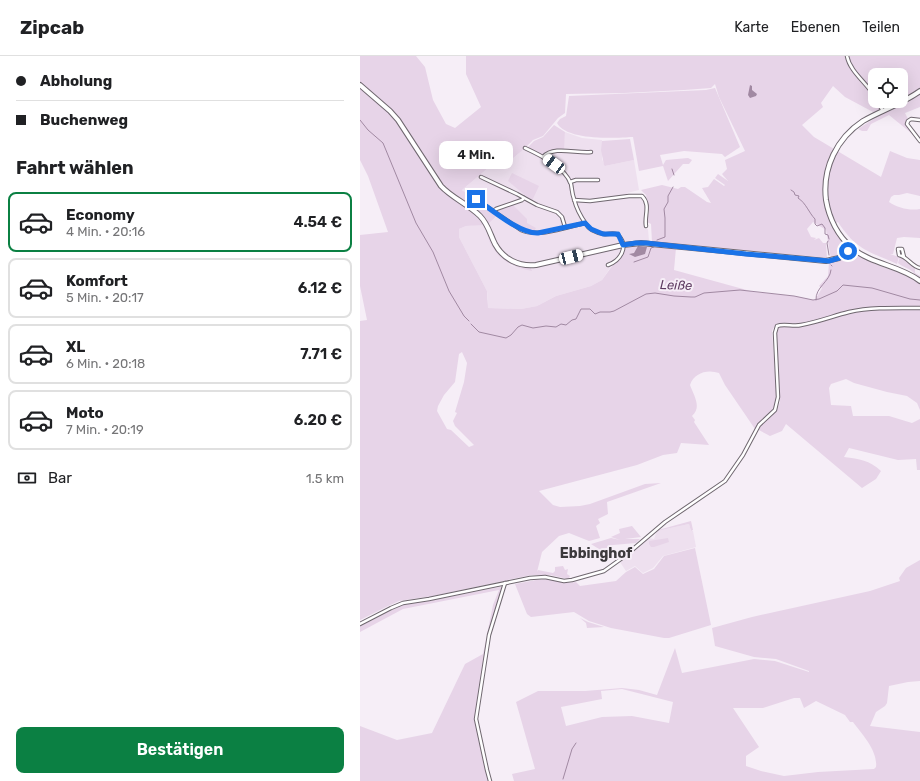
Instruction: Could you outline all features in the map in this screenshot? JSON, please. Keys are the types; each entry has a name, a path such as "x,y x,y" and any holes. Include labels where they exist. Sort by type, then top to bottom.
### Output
{"main road":[{"path":"360,85 390,111 398,120 441,186 482,218 488,227 497,248 510,260 522,265 532,266 636,243 829,261 839,258 851,247"},
{"path":"920,91 864,121 844,138 831,160 826,184 827,204 831,218 840,234 851,247 870,260 906,272 920,281"}],"street":[{"path":"847,56 851,66 868,87"},
{"path":"881,108 883,112"},
{"path":"920,120 912,119 908,121 908,126 920,141"},
{"path":"525,148 543,157 563,172 570,182 574,200 585,223 591,229 603,234 618,234 623,245 623,250 620,257 608,265"},
{"path":"543,157 551,152 591,152"},
{"path":"481,177 540,206 557,212 562,217 565,227"},
{"path":"570,182 576,180 598,180"},
{"path":"574,200 588,201 629,196 643,197 647,212 645,221 646,226"},
{"path":"493,211 524,198"},
{"path":"476,199 521,230 529,233 538,233 585,223"},
{"path":"904,257 917,268 920,268"},
{"path":"360,624 403,603 540,577 570,581 604,571 626,556 671,517 723,483 743,455 760,425 774,412 778,399 775,329 778,326 802,325 862,310 920,308"},
{"path":"490,781 476,718 489,635 505,583"}],"shaded area":[{"path":"360,56 416,56 425,67 433,100 446,124 455,128 481,107 466,74 466,56 920,56 920,107 905,113 909,121 907,122 916,137 889,115 871,124 867,131 858,129 875,118 873,112 845,97 833,86 821,103 823,107 802,125 814,137 881,177 890,151 907,158 920,160 920,196 907,193 894,195 891,197 889,202 896,206 912,210 920,209 920,238 897,238 893,254 890,254 899,257 897,264 871,253 858,245 851,239 838,222 832,226 847,247 841,255 831,259 826,230 813,222 807,229 811,237 816,238 814,240 819,238 823,243 826,243 827,258 652,242 651,224 647,222 649,212 646,195 641,190 662,185 678,189 685,187 707,202 711,203 702,188 708,187 714,179 724,186 725,185 715,178 718,174 728,181 722,174 727,169 725,160 745,151 719,97 715,84 711,88 684,90 566,94 565,113 558,118 543,136 533,140 505,165 494,163 462,190 498,215 487,225 493,242 501,255 513,263 531,267 532,271 510,264 501,258 491,245 483,225 466,226 459,229 459,237 487,291 488,308 521,309 537,306 556,296 591,286 602,280 620,255 621,256 626,247 641,244 676,248 674,270 754,292 794,296 813,300 815,300 822,288 819,286 828,276 829,262 838,261 850,251 874,263 907,275 920,283 920,410 917,403 907,396 854,383 846,379 831,384 829,388 831,405 851,406 853,416 889,416 912,423 920,419 920,470 917,470 916,459 898,460 849,448 844,457 855,458 872,464 881,471 876,479 862,488 786,424 782,431 770,436 757,429 762,422 776,412 780,402 775,333 778,327 804,325 782,323 775,327 772,331 777,400 771,412 755,429 725,385 719,373 702,373 692,381 690,385 697,405 695,413 692,416 695,420 694,422 709,445 681,443 677,453 663,455 637,465 539,491 553,505 560,507 580,506 590,504 645,484 661,483 607,502 608,514 598,519 600,523 596,526 600,538 589,541 569,533 559,536 542,552 537,572 538,570 553,573 555,571 555,567 563,566 565,570 568,569 567,574 570,576 568,579 550,575 531,575 433,596 399,601 360,620 360,321 367,320 360,286 360,235 388,232 368,176 360,160","holes":["462,352 467,363 464,382 455,412 457,413 453,421 455,426 474,445 469,447 451,430 447,429 437,411 444,395 455,382 459,354"]},
{"path":"750,85 752,86 752,90 757,94 756,96 750,98 748,95"},
{"path":"715,88 740,147 725,157 722,154 684,151 660,155 663,165 666,160 688,158 692,160 689,164 683,164 668,181 663,166 639,171 633,137 604,138 581,136 562,129 557,123 560,119 566,116 569,96 706,90"},
{"path":"554,125 565,132 564,150 549,151 542,155 527,148 534,141 543,137"},
{"path":"565,132 582,138 602,140 602,159 605,166 634,160 639,190 627,193 628,197 643,199 646,211 644,223 646,229 648,229 649,241 632,240 530,265 509,259 497,245 487,224 498,216 462,190 494,163 505,165 524,149 544,159 548,154 563,152"},
{"path":"630,139 634,160 605,166 601,150 602,141"},
{"path":"512,173 539,186 532,201 508,181"},
{"path":"513,205 527,219 527,223 536,228 534,231 522,228 497,211"},
{"path":"483,225 493,248 502,259 512,266 532,270 531,267 619,247 621,248 621,252 602,280 591,286 556,296 537,306 521,309 487,308 487,291 458,233 459,229 466,226"},
{"path":"638,246 647,247 645,254 635,257 629,254 634,253"},
{"path":"900,256 915,267 915,273 920,276 920,279 898,263"},
{"path":"691,521 693,530 691,531 689,524 657,531 658,530"},
{"path":"689,524 691,531 693,531 696,547 663,556 653,568 643,573 635,566 626,571 620,562 648,538 654,539 657,531"},
{"path":"632,526 641,537 625,539 640,539 636,543 613,545 602,551 591,544 611,538 620,540 611,537 620,533 619,529"},
{"path":"668,538 669,542 654,547 651,547 649,544 649,541"},
{"path":"695,548 711,625 669,638 611,628 589,621 574,612 531,617 527,614 515,584 549,579 566,583 576,582 580,586 616,581 626,572 635,567 643,574 654,569 664,556"},
{"path":"920,560 920,681 889,686 887,703 876,712 870,726 920,732 920,781 514,781 512,774 535,769 516,702 538,691 585,691 622,688 639,690 657,695 675,648 682,673 754,659 775,661 809,672 776,659 754,657 715,646 712,628 752,617 870,591 900,581 899,578 906,568","holes":["622,689 673,702 669,723 632,716 602,717 566,726 561,707 602,699 601,691","794,698 800,698 804,708 816,701 845,715 850,722 853,722 869,743 875,755 876,767 874,769 818,772 784,776 746,766 746,756 759,747 733,708 763,708"]},
{"path":"504,586 488,633 475,720 489,781 360,781 360,726 397,740 432,733 465,664 483,654 493,605 499,590 403,609 360,632 360,626 402,605"},
{"path":"580,618 604,627 587,628 586,623"}],"waterway":[{"name":"Leiße","path":"360,120 368,130 383,143 416,223 433,252 449,291 464,316 469,321"},
{"path":"672,169 674,175"},
{"path":"657,240 665,237 664,209 668,202 668,196 673,187"},
{"path":"791,190 795,195 799,196 798,198 815,219 815,224 817,226 822,224 825,228 825,234 828,235 829,239"},
{"path":"828,241 829,255"},
{"path":"634,262 648,257 651,248 654,247"},
{"path":"816,300 816,295 828,278 831,270"},
{"name":"Leiße","path":"471,324 479,332 506,338 522,325 533,328 546,326 556,327 561,324 566,325 572,320 576,319 581,309 590,309 595,314 600,312 610,312 646,294 655,293 695,297 704,293 740,290 794,296 813,300 837,291 843,285 872,288 910,299 920,300"},
{"path":"563,779 572,749 576,743"}],"district":[{"name":"Ebbinghof","path":"596,553"}],"route":[{"path":"476,199 521,230 532,233 585,223 586,226 603,234 618,234 623,245 646,243 829,261 839,258 848,251"}]}
